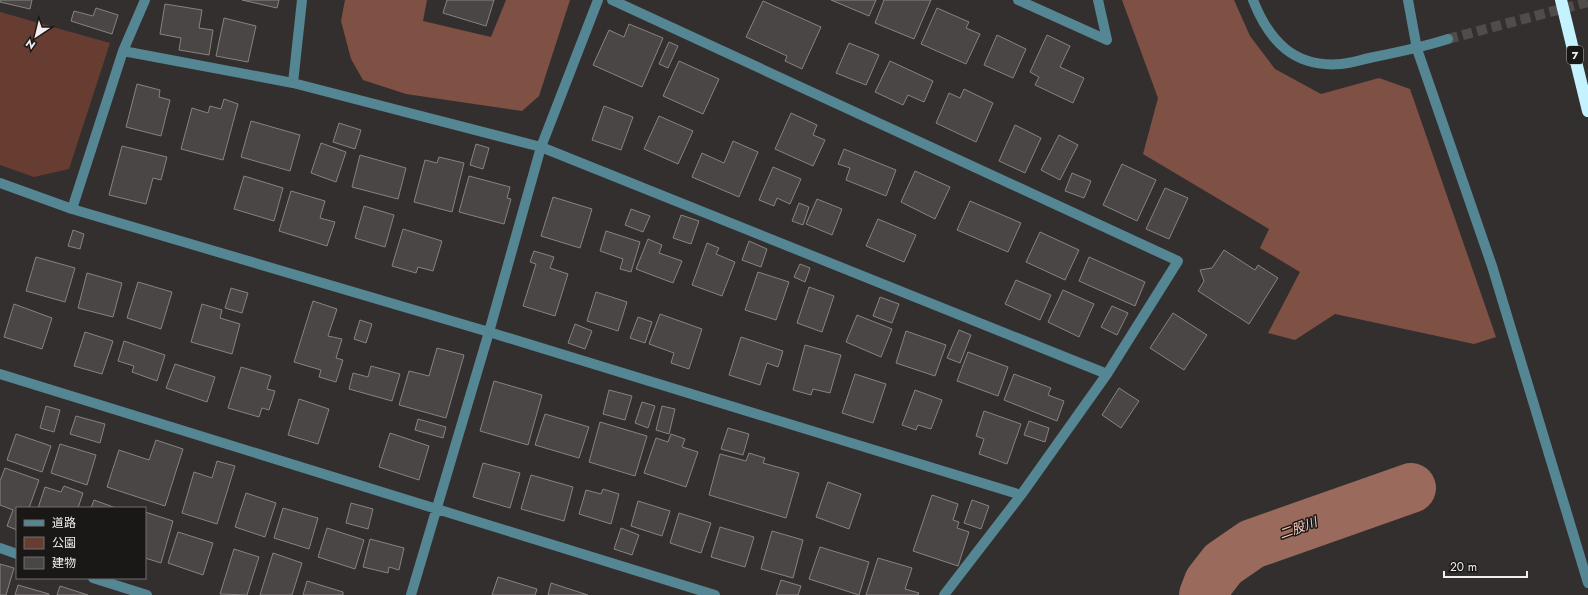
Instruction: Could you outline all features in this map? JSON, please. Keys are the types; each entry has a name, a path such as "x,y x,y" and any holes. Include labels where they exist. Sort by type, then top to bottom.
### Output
{"highway":[{"name":"7","path":"1561,0 1588,111"}],"street":[{"path":"72,209 123,51 145,0"},
{"path":"293,84 302,0"},
{"path":"411,595 489,332 541,146 598,0"},
{"path":"612,0 1178,261 1107,374 1021,496 944,595"},
{"path":"1018,0 1107,40 1098,0"},
{"path":"1253,0 1259,16 1272,37 1291,53 1316,63 1341,64 1417,48 1448,39"},
{"path":"1408,0 1417,48 1492,266 1588,583"},
{"path":"123,51 293,84 541,146 1107,374"},
{"path":"0,183 72,209 489,332 1021,496"},
{"path":"0,374 715,595"},
{"path":"0,548 16,554"},
{"path":"96,579 147,595"}],"green space":[{"path":"0,12 110,43 69,169 34,177 0,165"}],"shaded area":[{"path":"345,0 427,0 423,21 491,37 506,0 570,0 539,96 522,111 406,94 363,80 351,59 341,21"},
{"path":"1122,0 1234,0 1250,36 1275,69 1321,94 1379,78 1410,89 1496,337 1474,344 1335,314 1295,340 1268,333 1300,272 1260,248 1269,229 1143,154 1158,98"}],"building":[{"path":"0,0 32,0 30,9 0,2"},
{"path":"242,0 279,0 277,8"},
{"path":"447,0 494,0 486,26 443,13"},
{"path":"831,0 876,0 869,16"},
{"path":"884,0 931,0 914,39 875,23"},
{"path":"763,1 821,27 802,69 785,61 787,56 746,37"},
{"path":"165,4 202,10 199,28 213,30 209,55 179,50 181,38 160,34"},
{"path":"96,8 118,15 112,34 71,21 74,11 93,16"},
{"path":"937,8 969,22 966,28 980,34 966,64 921,44"},
{"path":"224,18 256,26 248,62 216,56"},
{"path":"629,24 663,38 642,87 593,65 609,30 624,37"},
{"path":"997,35 1026,49 1013,78 984,65"},
{"path":"1047,35 1070,46 1060,67 1084,78 1073,103 1035,85 1039,77 1030,72"},
{"path":"669,42 678,46 668,68 659,64"},
{"path":"849,43 879,55 866,85 836,73"},
{"path":"679,61 719,79 703,114 663,96"},
{"path":"890,61 933,81 924,102 908,95 903,105 875,92"},
{"path":"137,84 160,90 159,97 170,100 161,136 126,127"},
{"path":"964,89 993,103 976,142 936,123 949,93 960,98"},
{"path":"224,99 238,104 223,160 181,149 192,108 208,113 210,106 221,109"},
{"path":"604,106 633,117 621,150 592,140"},
{"path":"791,113 817,125 813,135 825,140 813,166 775,149"},
{"path":"659,116 693,131 678,164 644,149"},
{"path":"251,121 300,135 290,171 241,157"},
{"path":"339,123 361,130 355,149 333,142"},
{"path":"1015,125 1041,138 1025,173 999,161"},
{"path":"1059,135 1078,145 1060,180 1041,170"},
{"path":"733,141 758,152 739,197 692,177 702,153 724,163"},
{"path":"321,143 346,152 336,182 311,173"},
{"path":"476,144 489,148 483,169 470,165"},
{"path":"122,146 167,157 161,180 153,178 146,204 109,195"},
{"path":"844,149 896,170 886,196 846,180 850,168 838,164"},
{"path":"360,155 406,168 398,199 352,187"},
{"path":"439,157 464,163 452,212 414,202 425,160 437,163"},
{"path":"1122,164 1156,180 1137,221 1103,205"},
{"path":"773,167 801,179 790,204 777,198 774,206 759,200"},
{"path":"915,171 950,187 935,219 901,202"},
{"path":"1072,173 1091,181 1084,198 1065,191"},
{"path":"244,176 283,188 274,221 234,209"},
{"path":"469,176 510,187 507,198 511,199 504,224 459,212"},
{"path":"1165,188 1188,198 1169,239 1146,229"},
{"path":"291,191 325,201 320,218 335,222 327,246 279,231"},
{"path":"553,197 592,209 580,248 541,236"},
{"path":"817,199 842,209 832,235 806,224"},
{"path":"970,201 1021,223 1008,252 957,230"},
{"path":"799,203 809,207 803,225 792,221"},
{"path":"364,206 394,215 385,247 355,238"},
{"path":"631,209 650,216 643,232 625,225"},
{"path":"681,215 699,221 691,244 673,238"},
{"path":"878,219 916,235 904,262 866,246"},
{"path":"403,229 442,241 433,271 418,267 416,273 392,266"},
{"path":"73,230 84,234 80,249 68,246"},
{"path":"606,231 640,242 631,272 620,269 623,259 600,251"},
{"path":"1040,232 1079,250 1065,280 1026,262"},
{"path":"648,239 662,245 659,253 682,261 673,283 636,269"},
{"path":"749,241 767,249 761,267 742,260"},
{"path":"707,243 719,248 716,254 735,262 722,296 692,285"},
{"path":"1224,250 1255,270 1258,265 1278,278 1249,324 1198,291 1204,281 1200,270 1212,268"},
{"path":"534,251 554,257 550,268 568,274 555,316 523,306 536,264 530,262"},
{"path":"36,257 75,268 65,302 26,291"},
{"path":"1089,257 1145,282 1135,306 1079,281"},
{"path":"800,264 810,268 805,282 794,277"},
{"path":"758,272 789,282 776,320 745,310"},
{"path":"87,273 122,283 113,317 78,308"},
{"path":"1016,280 1051,295 1040,320 1005,304"},
{"path":"138,282 172,292 161,329 127,318"},
{"path":"809,287 834,296 822,332 797,323"},
{"path":"231,288 248,293 242,313 225,308"},
{"path":"1063,290 1094,304 1079,337 1048,322"},
{"path":"596,292 627,302 618,331 587,321"},
{"path":"880,297 899,304 892,323 873,316"},
{"path":"313,301 337,309 328,336 342,339 336,358 343,360 336,382 319,377 321,370 294,362"},
{"path":"14,304 52,318 42,349 4,337"},
{"path":"202,304 222,310 220,318 240,324 232,354 191,342"},
{"path":"1112,306 1128,313 1117,335 1101,327"},
{"path":"1173,313 1207,335 1184,370 1150,348"},
{"path":"660,314 702,329 689,369 671,363 674,353 649,344"},
{"path":"857,315 892,329 881,357 846,342"},
{"path":"638,317 652,322 645,343 630,338"},
{"path":"360,320 372,324 366,343 354,339"},
{"path":"575,324 592,331 585,349 568,343"},
{"path":"959,330 971,335 960,363 947,358"},
{"path":"906,331 946,345 935,376 896,363"},
{"path":"85,332 113,341 102,374 74,366"},
{"path":"741,337 783,351 778,367 767,363 760,385 729,375"},
{"path":"124,341 165,355 157,381 132,372 134,366 118,361"},
{"path":"805,345 841,355 830,393 813,389 811,395 793,390"},
{"path":"437,348 464,355 446,418 399,405 409,371 429,376"},
{"path":"968,352 1008,367 998,396 957,381"},
{"path":"175,364 215,377 207,402 166,388"},
{"path":"371,366 400,374 392,401 349,389 353,373 368,377"},
{"path":"241,367 271,376 267,389 275,391 269,410 262,408 259,417 228,408"},
{"path":"855,374 886,384 873,423 842,413"},
{"path":"1014,374 1051,388 1048,395 1064,401 1057,421 1004,400"},
{"path":"494,381 542,395 528,445 480,431"},
{"path":"1119,388 1139,401 1121,428 1102,415"},
{"path":"609,390 632,396 625,420 603,414"},
{"path":"915,390 942,400 931,429 918,425 916,430 902,425"},
{"path":"299,399 329,409 318,444 288,435"},
{"path":"642,402 655,406 648,428 635,423"},
{"path":"46,406 60,410 54,432 40,428"},
{"path":"662,406 675,409 669,434 656,430"},
{"path":"984,411 1021,424 1007,464 979,454 984,439 976,436"},
{"path":"545,414 589,427 579,458 535,445"},
{"path":"76,416 105,424 100,443 70,434"},
{"path":"418,419 446,427 443,438 415,430"},
{"path":"1029,421 1049,428 1045,442 1024,435"},
{"path":"600,422 647,436 635,476 589,462"},
{"path":"728,428 749,434 743,455 721,449"},
{"path":"390,433 429,446 419,480 379,467"},
{"path":"16,434 51,446 42,472 7,460"},
{"path":"671,434 685,439 682,447 698,452 686,487 644,473 656,438 668,442"},
{"path":"156,440 183,449 165,506 107,487 119,450 149,460"},
{"path":"60,444 96,455 87,485 51,473"},
{"path":"749,453 765,458 763,463 799,473 786,518 709,495 720,454 746,461"},
{"path":"217,461 235,466 217,524 182,513 194,472 212,478"},
{"path":"483,463 520,473 510,508 473,497"},
{"path":"5,468 39,480 29,507 16,507 16,530 7,526 13,510 0,505 0,481"},
{"path":"531,475 573,487 564,521 521,509"},
{"path":"828,482 861,494 849,529 816,517"},
{"path":"64,486 83,493 78,507 38,507 45,487 61,492"},
{"path":"603,489 619,494 611,524 579,514 586,490 601,494"},
{"path":"246,493 276,503 265,537 235,527"},
{"path":"932,495 958,504 953,520 959,522 957,528 969,532 958,566 913,551"},
{"path":"94,500 113,507 91,507"},
{"path":"972,500 989,506 981,529 964,523"},
{"path":"638,501 670,511 662,536 631,526"},
{"path":"351,503 373,509 368,529 346,523"},
{"path":"283,508 318,518 309,549 274,538"},
{"path":"146,512 173,521 161,563 146,558"},
{"path":"679,513 711,523 701,553 670,543"},
{"path":"720,527 754,537 745,567 711,557"},
{"path":"327,528 364,540 355,569 318,557"},
{"path":"621,528 639,535 632,555 614,549"},
{"path":"772,531 803,540 793,578 761,569"},
{"path":"178,532 213,543 203,575 168,563"},
{"path":"370,539 404,548 399,570 389,567 388,573 363,567"},
{"path":"820,547 869,562 859,595 809,579"},
{"path":"234,549 259,557 247,595 220,594"},
{"path":"273,553 302,563 292,595 260,595"},
{"path":"878,558 912,568 905,589 919,593 918,595 866,595"},
{"path":"0,564 14,568 6,595 0,595"},
{"path":"498,577 537,589 535,595 492,595"},
{"path":"781,580 801,586 798,595 776,595"},
{"path":"307,581 343,592 343,595 303,595"},
{"path":"551,583 588,595 548,595"},
{"path":"18,585 49,594 49,595 15,595"},
{"path":"60,586 88,595 57,595"}],"waterway":[{"name":"二股川","path":"1204,595 1209,582 1223,564 1252,544 1411,488"}],"tunnel":[{"path":"1448,39 1588,2"}]}
